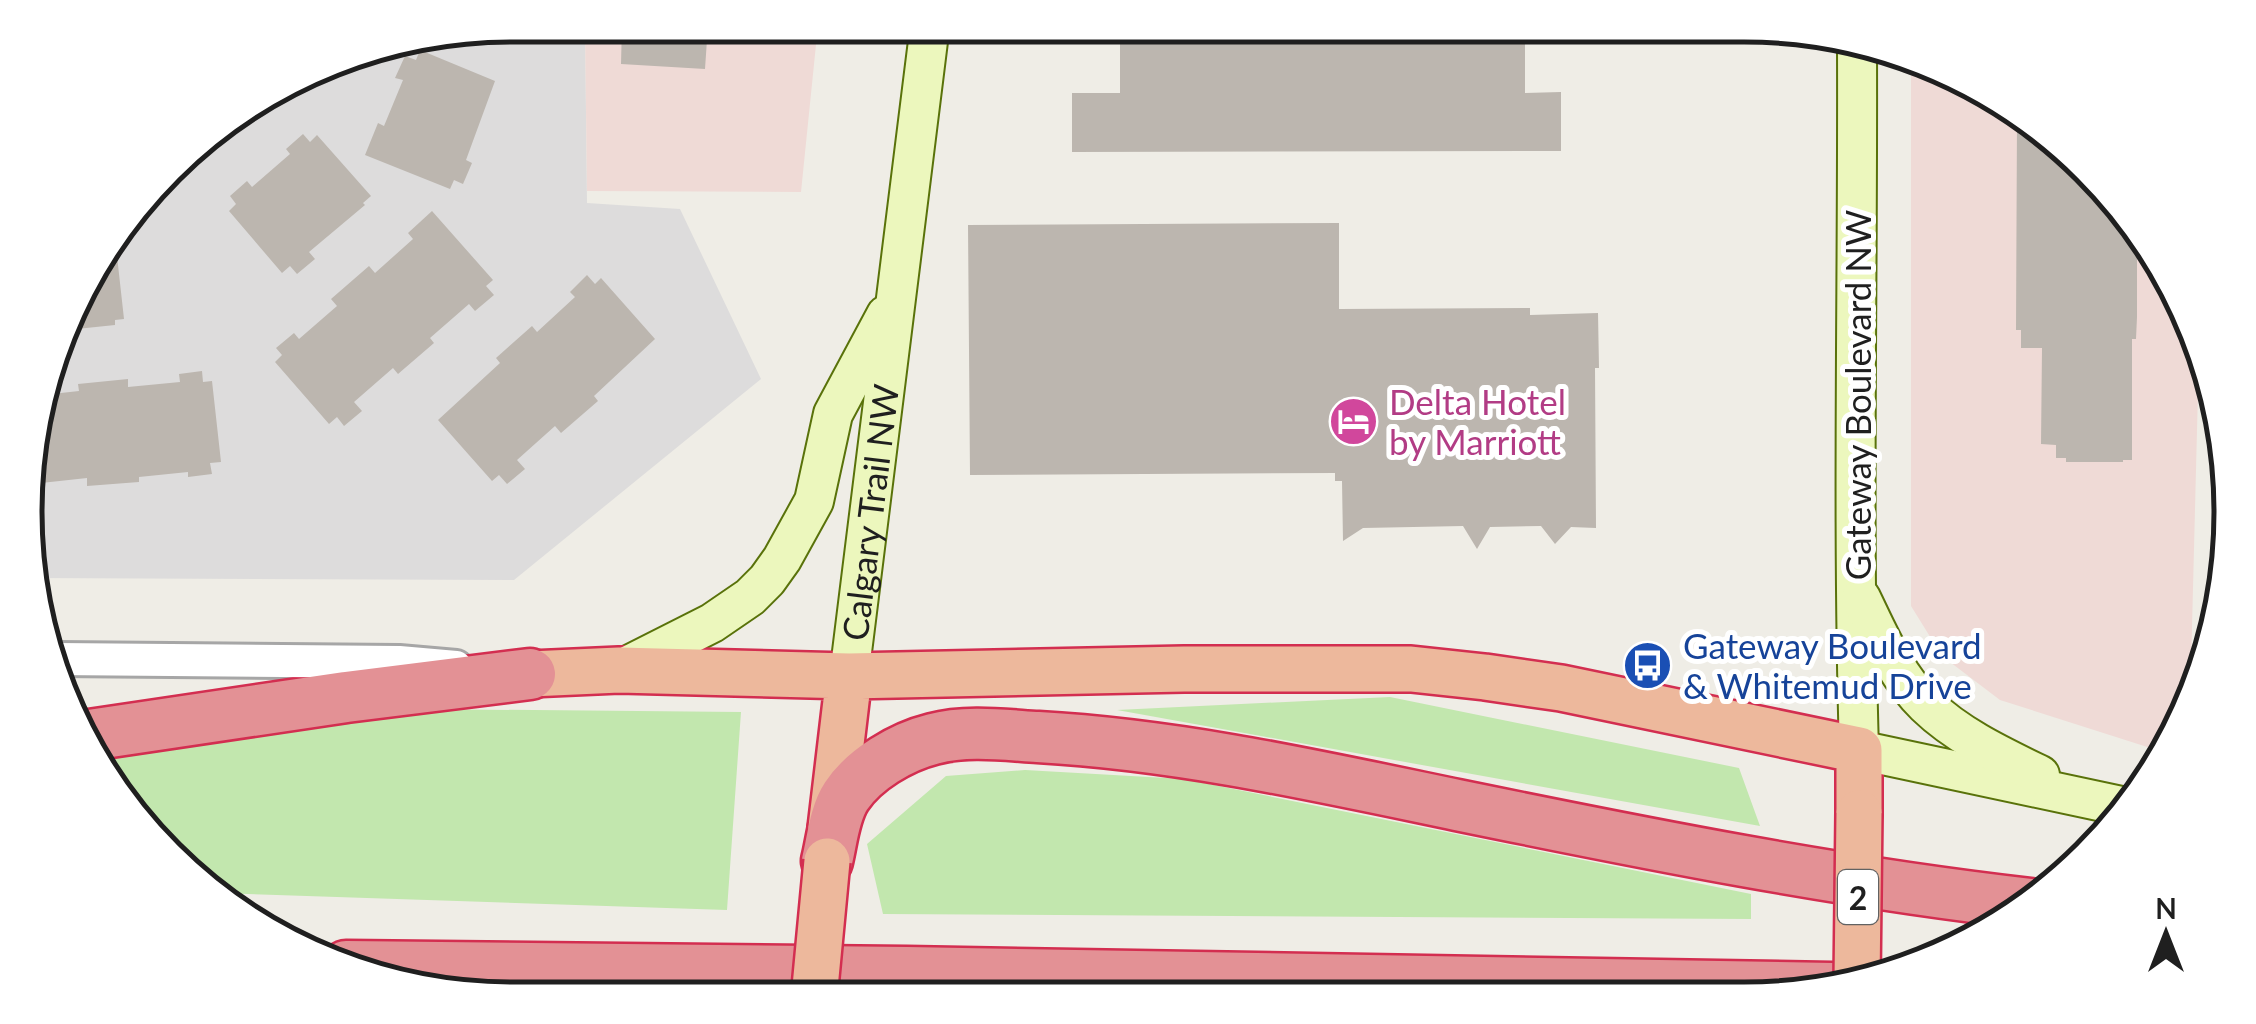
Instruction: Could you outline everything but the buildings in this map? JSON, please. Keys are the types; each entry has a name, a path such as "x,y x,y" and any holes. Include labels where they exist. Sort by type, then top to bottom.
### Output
{"highway":[{"path":"98,734 530,674 619,670 849,676 1410,669 1560,688 1858,750"},
{"name":"Calgary Trail NW","path":"816,982 849,676"},
{"path":"827,862 844,798 870,771 932,739 987,734 1201,754 1743,860 2007,901"},
{"name":"Gateway Boulevard NW","path":"1857,968 1858,750"},
{"path":"392,966 1485,982"}],"main road":[{"name":"Calgary Trail NW","path":"849,676 928,42"},
{"name":"Gateway Boulevard NW","path":"1858,56 1858,750"},
{"path":"619,670 712,623 767,580 814,501 833,414 896,296"},
{"path":"1856,588 1892,660 1927,706 2002,757 2079,793 2113,802"},
{"path":"1858,750 2112,803"}],"street":[{"path":"66,659 398,662 530,674"}],"shaded area":[{"path":"585,42 587,203 680,209 761,379 514,580 48,578 42,512 47,451 67,361 105,277 159,202 226,140 304,91 390,58 481,44"},
{"path":"585,42 816,42 801,192 587,191"},
{"path":"1911,73 1979,105 2005,122 2054,159 2097,202 2151,277 2178,332 2198,390 2191,656 2150,748 2000,700 1942,656 1911,606"}],"green space":[{"path":"1390,697 1739,768 1760,826 1117,710"},
{"path":"413,709 741,712 727,910 240,894 202,865 159,822 109,752"},
{"path":"1025,770 1184,779 1751,894 1751,919 883,914 867,844 946,776"}],"place":[{"name":"Delta Hotel by Marriott","path":"1354,421"},
{"name":"Gateway Boulevard & Whitemud Drive","path":"1648,665"}]}
